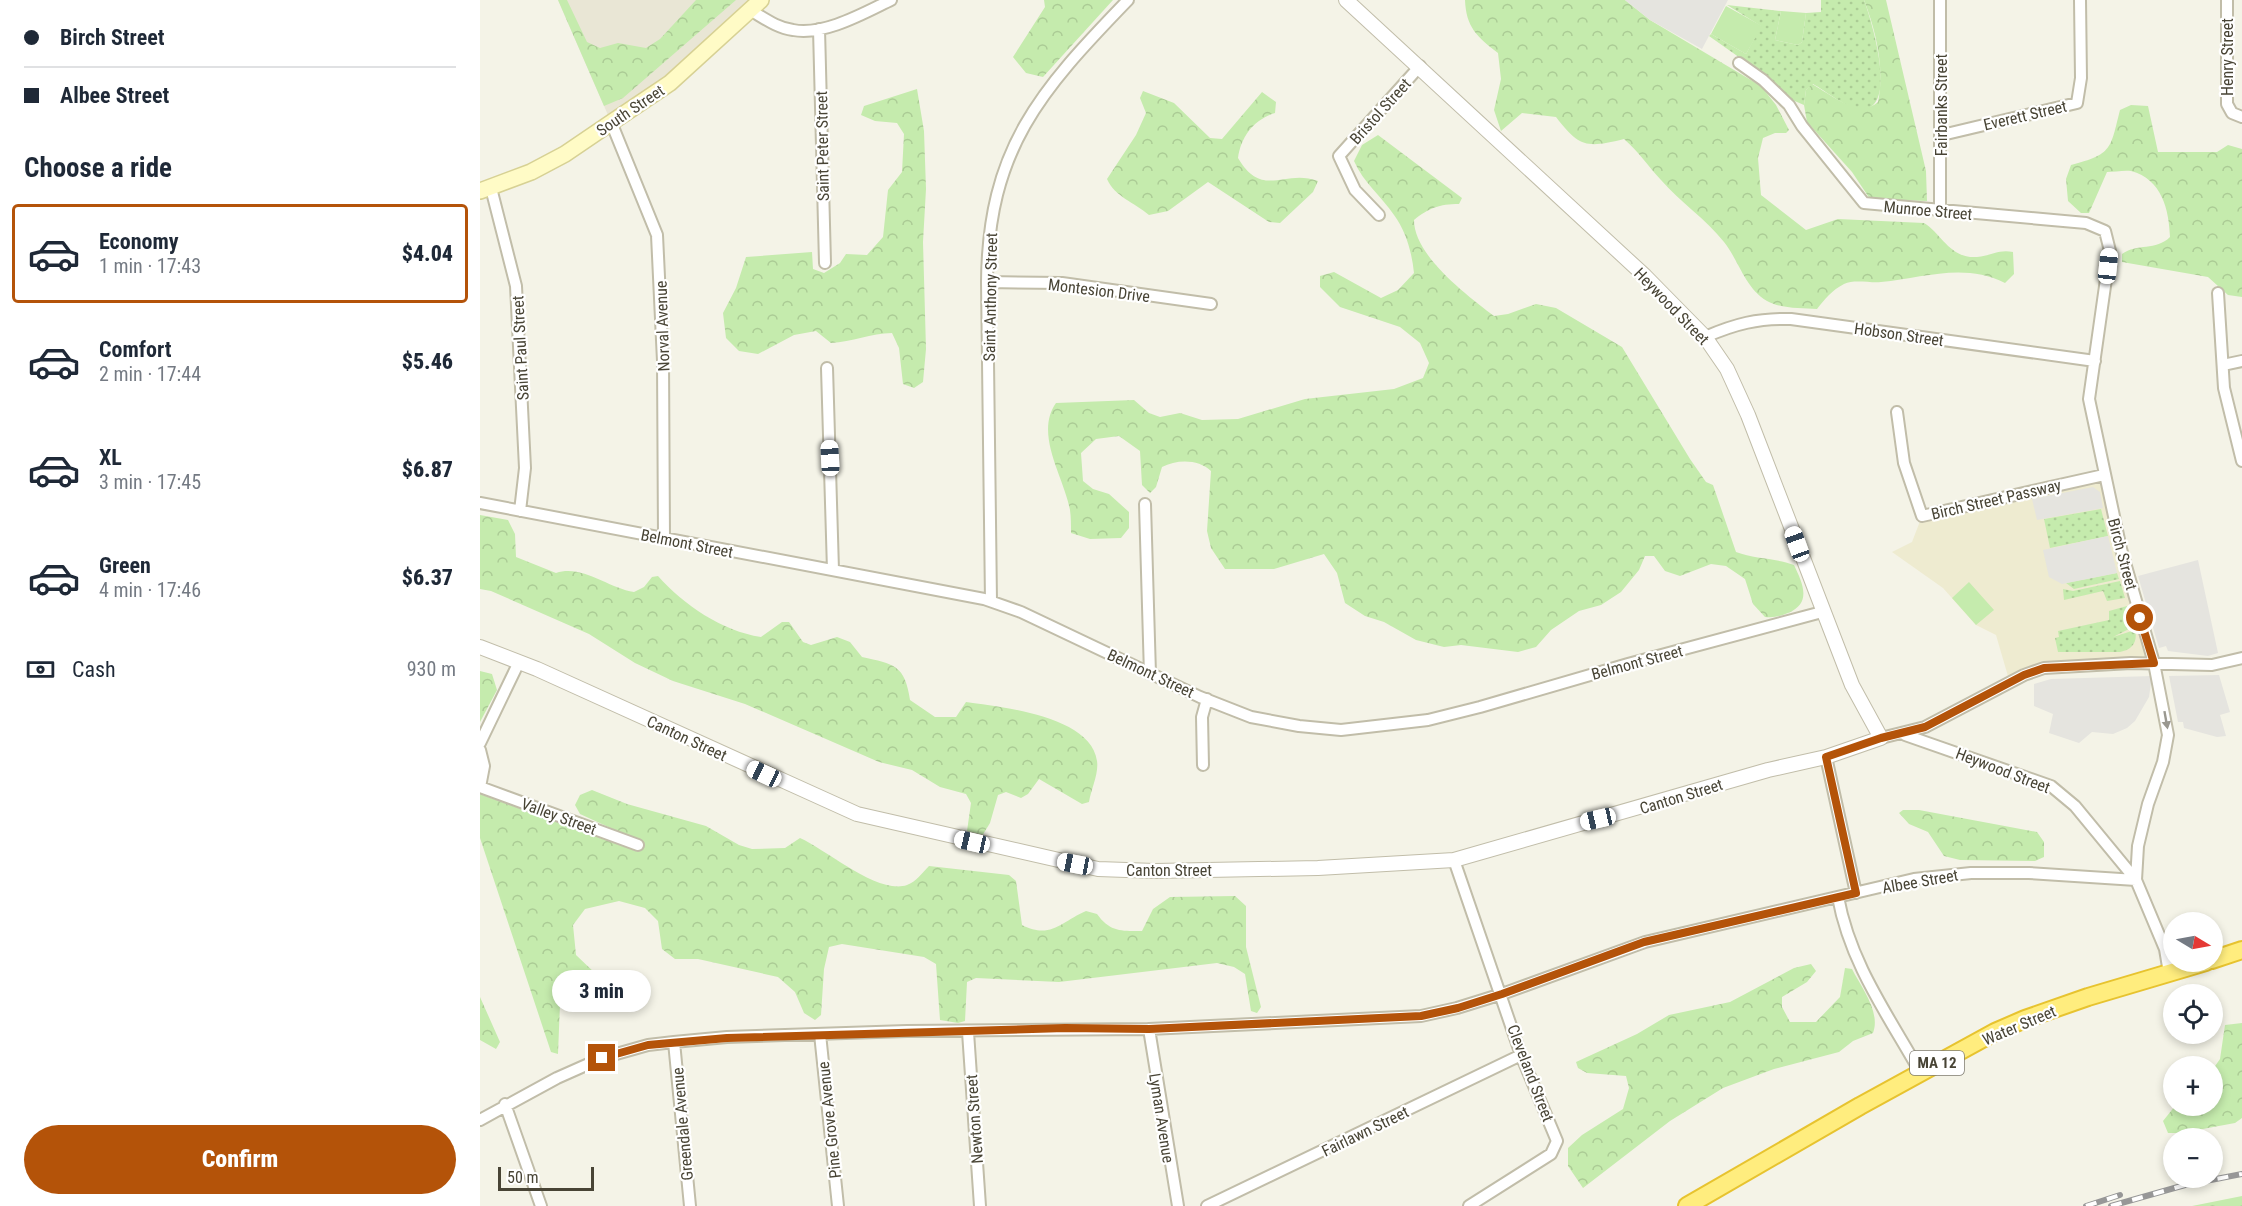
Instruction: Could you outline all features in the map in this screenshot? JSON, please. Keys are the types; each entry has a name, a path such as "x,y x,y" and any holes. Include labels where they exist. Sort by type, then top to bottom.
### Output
{"highway":[{"path":"2223,957 2242,951"},
{"name":"Water Street","path":"1687,1206 1920,1072 2025,1019 2172,972"}],"main road":[{"name":"South Street","path":"485,189 531,172 565,154 670,82 756,5"}],"street":[{"path":"756,5 778,26 794,31 819,29 891,0"},
{"name":"Saint Anthony Street","path":"992,601 987,282 990,230 996,198 1017,137 1051,82 1128,0"},
{"name":"Heywood Street","path":"1346,0 1645,276 1705,337 1727,369 1748,415 1852,685 1881,738"},
{"name":"Fairbanks Street","path":"1940,0 1942,135 1940,210"},
{"name":"Everett Street","path":"1942,135 2077,103 2081,78 2080,0"},
{"name":"Henry Street","path":"2227,0 2226,96 2237,115"},
{"name":"Saint Peter Street","path":"819,29 825,263"},
{"name":"Munroe Street","path":"1738,63 1763,80 1789,105 1860,201 1898,208 2086,223 2098,226 2106,233"},
{"name":"Bristol Street","path":"1379,215 1355,190 1339,156 1420,66"},
{"name":"Norval Avenue","path":"611,122 657,235 663,361 664,538"},
{"name":"Saint Paul Street","path":"485,189 509,249 516,286 525,468 520,511"},
{"name":"Birch Street","path":"2106,233 2110,251 2095,361 2089,383 2089,399 2121,549 2154,663 2168,735 2163,762 2148,804 2138,846 2136,880 2165,949 2169,973"},
{"name":"Montesion Drive","path":"987,282 1062,283 1211,304"},
{"path":"2217,293 2224,387 2242,461"},
{"name":"Hobson Street","path":"1705,337 1739,322 1764,318 1791,319 2095,361"},
{"path":"2223,365 2242,361"},
{"path":"827,368 833,570"},
{"name":"Birch Street Passway","path":"1897,412 1904,463 1922,516 2104,475"},
{"name":"Belmont Street","path":"480,503 992,601 1062,631 1150,674 1251,717 1299,726 1341,730 1428,720 1822,612"},
{"path":"1145,504 1150,674"},
{"name":"Canton Street","path":"480,647 519,662 857,814 1098,869 1155,871 1318,868 1454,860 1768,770 1826,757 1881,738"},
{"path":"1881,738 1925,727 2024,675 2044,668 2154,663 2212,665 2242,658"},
{"path":"480,743 519,662"},
{"path":"1203,765 1202,717 1207,699"},
{"name":"Heywood Street","path":"1903,734 2051,786 2075,806 2136,880"},
{"path":"480,750 484,766 480,787"},
{"path":"1826,757 1856,893"},
{"name":"Valley Street","path":"480,787 638,845"},
{"name":"Cleveland Street","path":"1454,860 1475,926 1502,994 1521,1056 1557,1141 1554,1149 1469,1206"},
{"name":"Albee Street","path":"480,1120 506,1104 602,1058 648,1045 820,1034 1065,1028 1149,1029 1393,1019 1458,1008 1644,942 1938,875 2029,873 2136,880"},
{"path":"1838,897 1846,933 1864,977 1920,1072"},
{"name":"Lyman Avenue","path":"1149,1029 1178,1206"},
{"name":"Newton Street","path":"968,1032 981,1206"},
{"name":"Pine Grove Avenue","path":"820,1034 838,1206"},
{"name":"Greendale Avenue","path":"674,1042 690,1206"},
{"name":"Fairlawn Street","path":"1207,1206 1521,1056"},
{"path":"506,1104 541,1206"}],"shaded area":[{"path":"558,0 761,0 611,122"},
{"path":"1625,0 1728,0 1702,49 1650,20"},
{"path":"2104,475 2154,663 2056,665 2010,683 1996,635 1976,625 1943,588 1892,552 1912,542 1922,516"},
{"path":"2093,487 2100,492 2103,508 2037,520 2032,499"},
{"path":"2108,536 2117,573 2062,584 2049,577 2043,550"},
{"path":"2198,560 2218,653 2208,656 2168,651 2166,646 2159,648 2138,576"},
{"path":"2219,675 2230,712 2220,715 2226,736 2217,737 2184,728 2183,722 2178,722 2169,676"},
{"path":"2152,676 2149,697 2135,721 2127,728 2113,734 2092,732 2079,743 2049,733 2053,714 2034,706 2034,684 2051,679"}],"green space":[{"path":"558,0 567,0 587,42 600,48 618,43 646,48 660,39 696,0 736,0 623,98 604,106"},
{"path":"1044,0 1113,0 1043,77 1026,73 1013,57 1045,7"},
{"path":"1465,0 1625,0 1650,20 1761,86 1776,105 1789,130 1786,133 1775,133 1763,138 1758,158 1761,195 1806,230 1838,219 1924,223 1953,250 1968,257 2003,251 2013,252 2014,274 2005,283 1974,273 1959,272 1881,282 1852,282 1836,289 1817,309 1773,304 1759,296 1753,289 1729,249 1717,234 1668,188 1624,139 1601,144 1585,143 1572,135 1556,117 1522,113 1501,131 1494,110 1501,79 1498,53 1474,31 1470,24"},
{"path":"1821,0 1864,0 1876,43 1881,80 1879,95 1873,105 1862,109 1850,106 1813,84 1806,90 1804,105 1790,99 1767,77 1709,36 1711,34 1746,54 1761,26 1727,5 1781,11 1775,40 1798,45 1802,42 1806,13 1821,12"},
{"path":"1864,0 1886,0 1926,171 1927,201 1870,199 1852,172 1807,122 1804,105 1806,90 1812,84 1836,99 1854,106 1870,107 1878,102 1880,63 1872,24"},
{"path":"1726,6 1762,26 1746,54 1711,34"},
{"path":"1781,11 1806,13 1802,42 1798,45 1775,40"},
{"path":"917,89 924,131 926,189 923,242 926,349 923,382 914,388 903,384 899,348 892,333 831,343 816,331 794,335 758,354 739,351 726,338 723,313 736,288 746,257 812,252 813,269 824,273 840,263 846,254 867,255 883,237 888,190 902,172 904,134 897,123 875,121 861,115 864,106"},
{"path":"1143,91 1174,103 1210,138 1222,139 1262,92 1276,102 1275,113 1260,120 1249,130 1238,158 1247,171 1265,180 1306,178 1318,181 1313,192 1280,223 1269,222 1208,182 1168,211 1149,215 1120,195 1107,179 1136,135 1146,113 1140,98"},
{"path":"2131,105 2148,106 2158,152 2217,152 2228,145 2242,149 2242,297 2228,295 2208,277 2122,262 2122,254 2159,244 2170,237 2168,216 2162,197 2157,188 2142,175 2131,171 2107,172 2089,213 2081,213 2068,201 2066,179 2071,165 2095,157 2108,148 2120,110"},
{"path":"1378,135 1462,198 1459,204 1435,208 1414,220 1416,234 1432,261 1457,286 1494,316 1508,314 1536,304 1556,308 1622,347 1690,459 1706,482 1713,485 1736,552 1794,565 1803,592 1803,598 1796,609 1780,616 1765,617 1753,604 1745,579 1726,566 1711,564 1680,576 1665,571 1654,556 1645,556 1639,570 1621,592 1601,605 1579,611 1551,630 1536,647 1518,652 1461,645 1444,647 1416,640 1384,622 1365,616 1345,603 1337,573 1324,554 1274,569 1225,569 1211,548 1207,531 1211,471 1194,462 1168,464 1162,467 1156,487 1150,493 1142,485 1140,451 1119,436 1096,439 1081,453 1083,481 1093,489 1109,494 1129,512 1129,528 1121,538 1090,539 1071,533 1067,497 1049,442 1050,415 1056,403 1134,400 1149,413 1160,417 1180,413 1202,420 1238,419 1305,399 1394,389 1423,378 1429,363 1420,343 1400,327 1340,307 1320,287 1320,276 1334,272 1381,298 1398,290 1414,273 1410,250 1402,228 1389,208 1362,176 1354,161 1362,145"},
{"path":"2101,509 2108,536 2050,548 2044,519"},
{"path":"480,515 508,520 515,534 516,557 556,573 566,571 585,574 634,592 644,587 652,577 658,576 680,597 705,615 746,634 761,637 782,622 789,622 803,642 811,645 837,637 850,642 862,657 890,664 896,668 905,680 910,700 935,717 956,717 966,702 1022,711 1062,724 1079,734 1091,746 1097,761 1096,776 1089,802 1082,804 1039,779 1028,794 1021,798 1006,792 998,795 990,823 982,836 973,836 967,831 971,803 966,794 940,787 912,770 879,762 745,704 673,681 635,663 589,634 491,591 480,589"},
{"path":"2117,573 2119,579 2074,589 2066,583"},
{"path":"2120,581 2125,598 2107,601 2103,591 2064,600 2063,589 2073,591"},
{"path":"1969,582 1994,610 1976,625 1952,598"},
{"path":"2127,606 2133,627 2113,637 2135,630 2135,642 2128,649 2120,652 2058,652 2055,638 2059,637 2058,631 2109,620 2109,611"},
{"path":"480,671 492,674 497,690 480,722"},
{"path":"592,790 627,804 706,826 739,845 752,849 785,848 800,838 853,870 882,884 895,886 910,884 929,866 1009,875 1016,881 1022,925 1041,931 1056,927 1086,911 1097,914 1116,929 1142,931 1153,909 1170,897 1235,896 1246,906 1246,947 1261,1007 1257,1013 1251,1011 1245,974 1234,967 1217,963 1059,982 976,978 967,982 965,1021 958,1023 940,1020 936,964 924,957 842,944 829,947 824,969 821,1015 815,1020 804,1013 795,992 778,977 698,959 675,959 662,949 658,921 645,908 619,901 585,909 573,925 576,955 597,975 593,981 573,983 560,1004 558,1054 551,1052 480,838 480,794 636,851 642,848 641,842 580,814 575,805 580,795"},
{"path":"1903,810 1919,810 2037,832 2044,842 2044,857 2035,861 1960,860 1944,856 1928,832 1909,824 1899,813"},
{"path":"1811,964 1816,971 1807,982 1782,997 1782,1007 1790,1022 1816,1022 1840,997 1845,968 1852,969 1869,1000 1875,1025 1873,1033 1853,1041 1839,1052 1774,1069 1723,1088 1670,1121 1583,1188 1568,1166 1568,1148 1582,1135 1623,1109 1629,1088 1626,1076 1587,1073 1578,1068 1576,1062 1637,1034 1669,1015 1730,1002 1794,968"},
{"path":"480,997 500,1042 496,1049 480,1040"},
{"path":"2242,1023 2242,1118 2235,1123 2208,1128 2166,1128 2163,1121 2167,1116 2223,1116 2223,1056 2220,1056 2225,1025"},
{"path":"2242,1196 2242,1206 2192,1206"}],"railway":[{"path":"2111,1206 2185,1185 2242,1174"},
{"path":"2086,1206 2120,1195"}],"route":[{"path":"602,1058 648,1045 727,1038 908,1031 1149,1029 1393,1019 1458,1008 1644,942 1856,893 1826,757 1881,738 1914,732 2024,675 2044,668 2056,665 2154,663 2140,618"}]}
